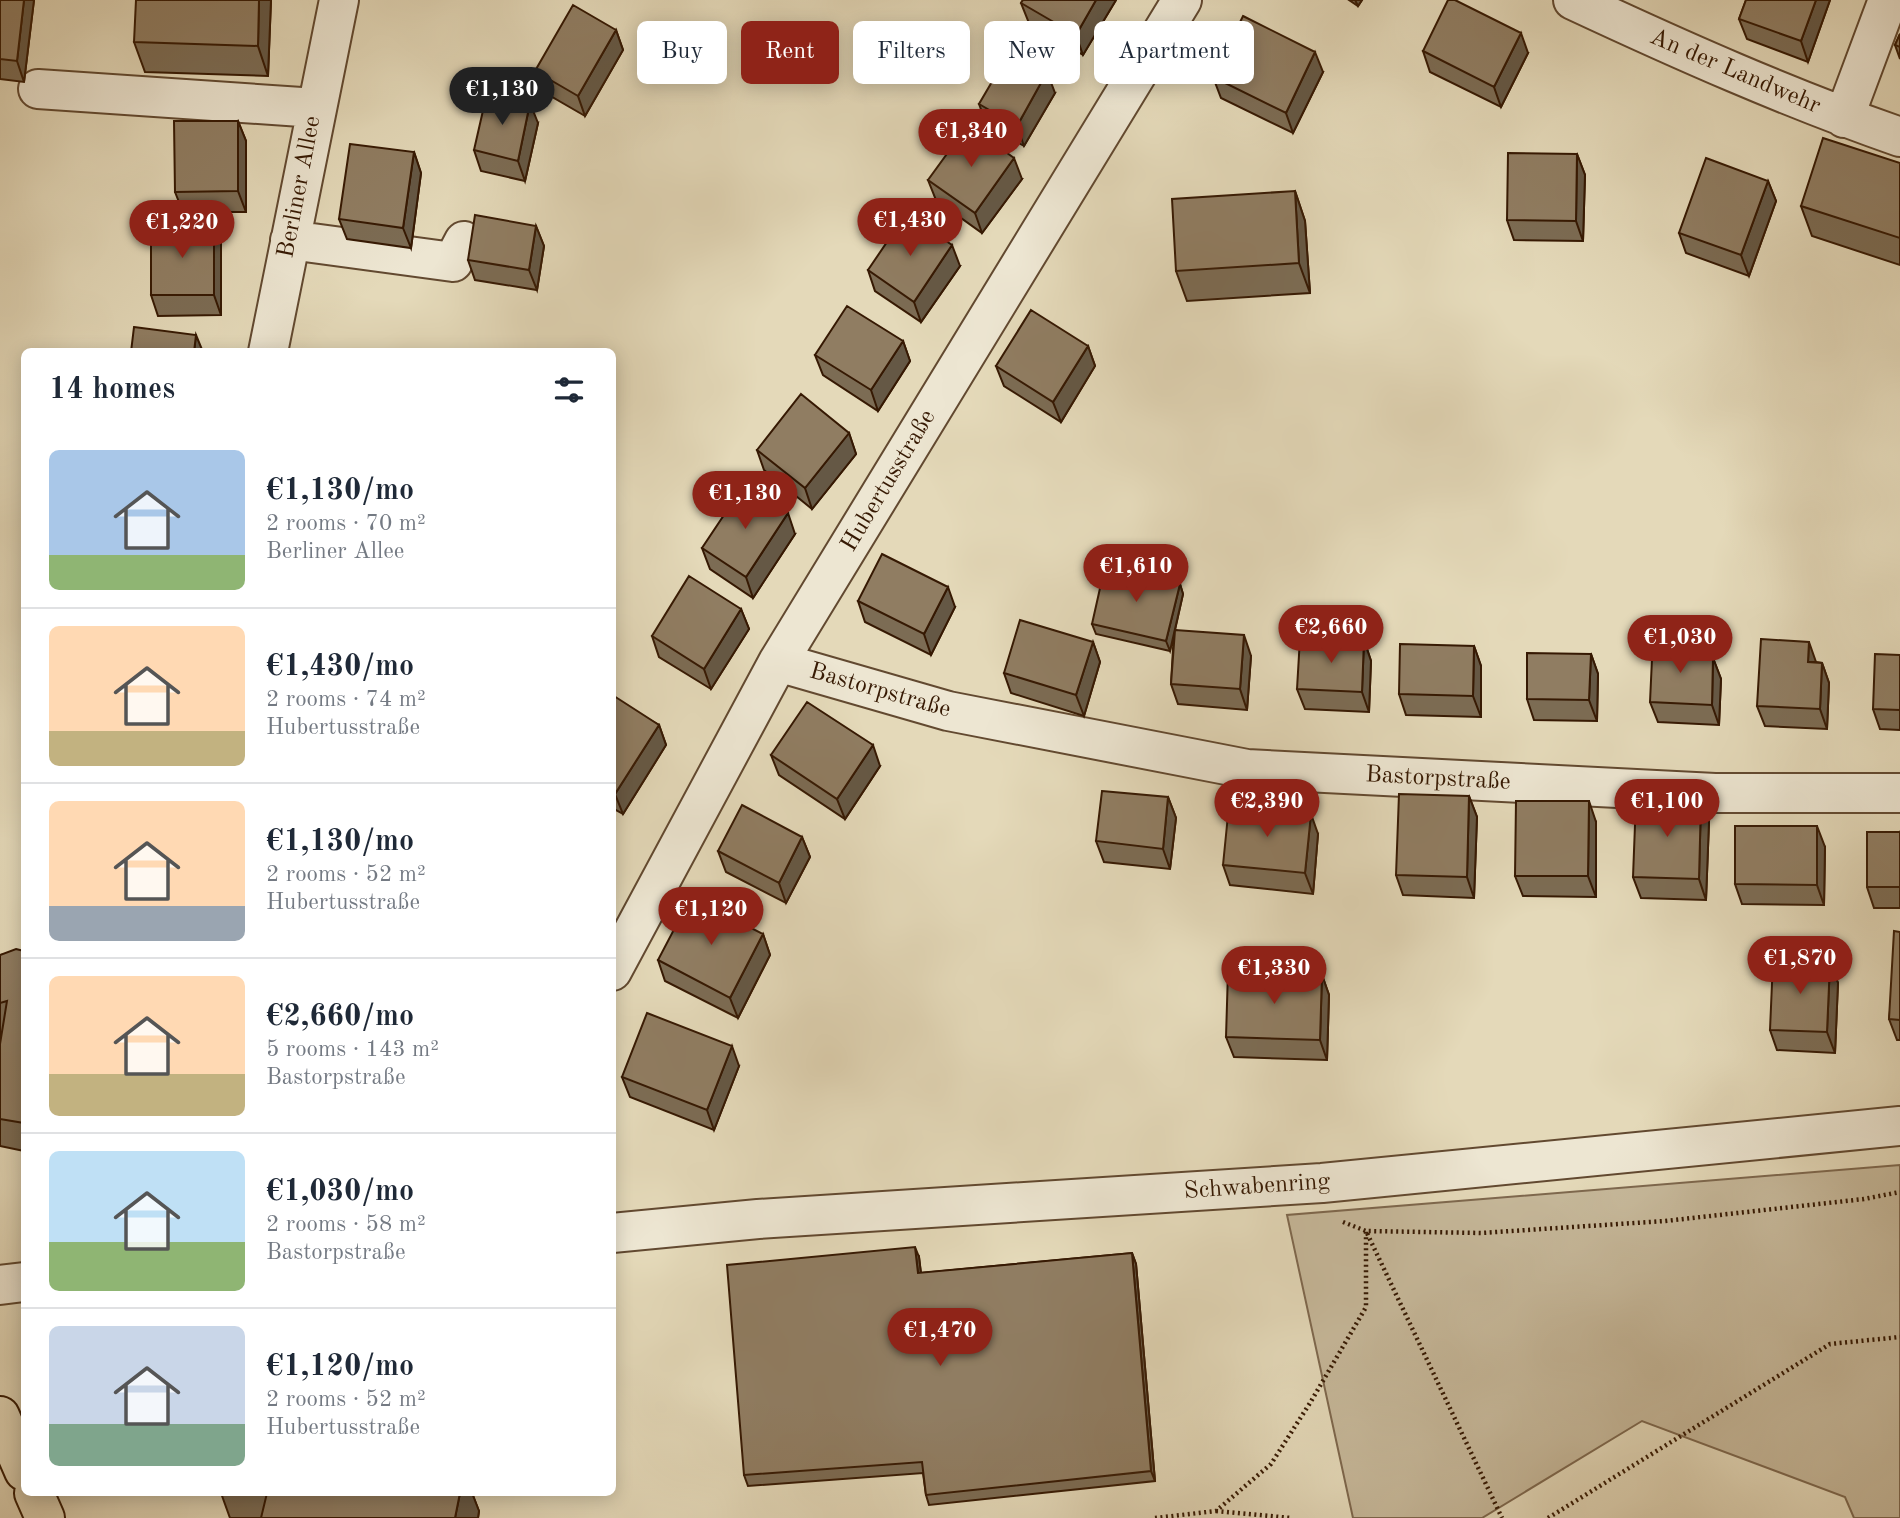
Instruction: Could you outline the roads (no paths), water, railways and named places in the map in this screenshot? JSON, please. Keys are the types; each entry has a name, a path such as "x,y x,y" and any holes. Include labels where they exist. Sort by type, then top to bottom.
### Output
{"main road":[{"path":"0,1416 21,1464"},
{"path":"35,1496 45,1518"}],"street":[{"name":"Berliner Allee","path":"269,348 336,12 367,0"},
{"name":"Hubertusstraße","path":"616,964 778,662 1182,0"},
{"name":"An der Landwehr","path":"1573,0 1696,58 1844,118 1900,137"},
{"path":"1844,118 1888,0"},
{"path":"38,89 316,108"},
{"path":"290,240 453,262 464,241"},
{"name":"Bastorpstraße","path":"778,662 948,711 1247,769 1715,793 1900,793"},
{"name":"Schwabenring","path":"616,1233 758,1219 1322,1183 1900,1126"},
{"path":"0,1285 21,1282"}]}
